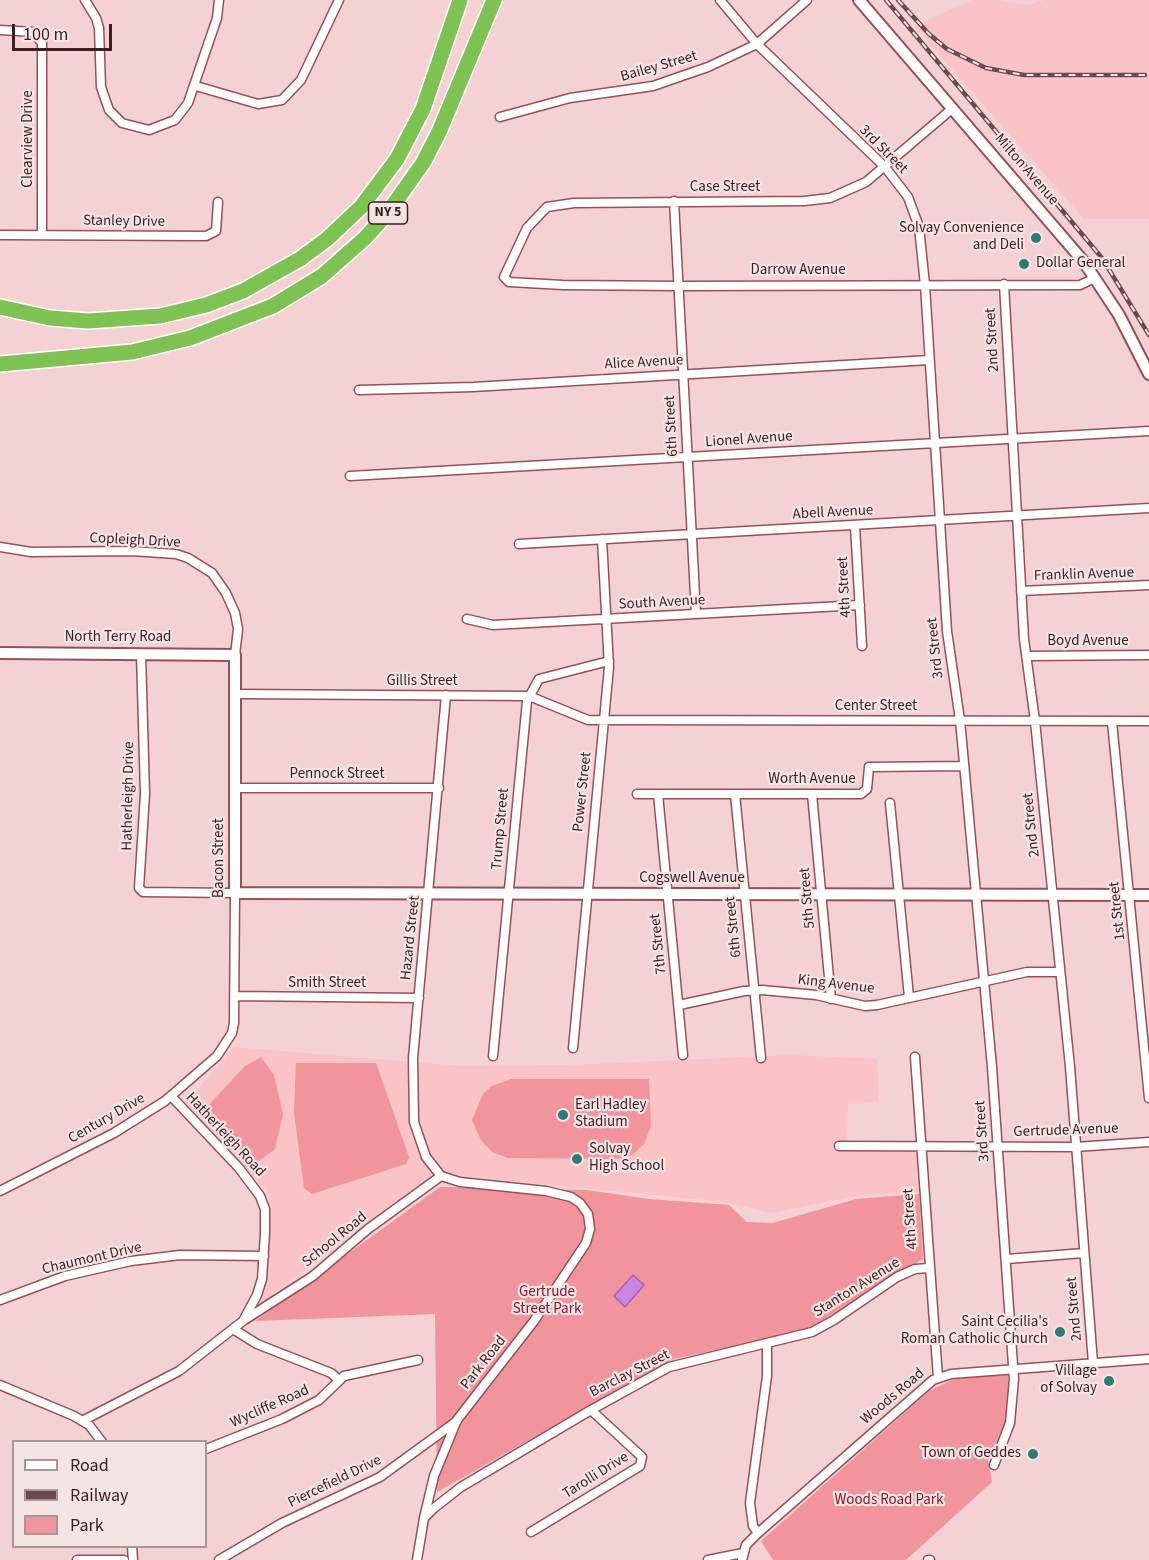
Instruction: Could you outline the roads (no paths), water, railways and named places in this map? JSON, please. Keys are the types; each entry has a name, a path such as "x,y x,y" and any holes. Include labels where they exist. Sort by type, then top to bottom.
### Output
{"highway":[{"name":"NY 5","path":"0,307 51,318 88,321 160,316 206,305 243,291 300,259 327,239 361,207 397,159 423,109 460,0"},
{"name":"NY 5","path":"0,364 132,352 190,338 273,306 322,276 358,245 386,215 423,163 439,132 494,0"}],"street":[{"path":"99,0 87,3 99,28 102,95 114,117 137,129 149,130 164,127 184,111 196,86 217,18 219,0"},
{"path":"196,86 258,104 282,100 300,80 339,0"},
{"name":"3rd Street","path":"720,0 757,44 885,167 908,197 916,215 925,285 938,520 949,659 960,720 1007,1259 1013,1369 1010,1423 993,1465"},
{"name":"Bailey Street","path":"500,117 570,98 653,86 708,67 757,44 807,0"},
{"name":"Milton Avenue","path":"859,0 1046,216 1095,278 1119,315 1149,374"},
{"name":"Clearview Drive","path":"0,30 33,32 42,43 42,235"},
{"name":"Case Street","path":"506,274 527,228 547,207 557,203 804,201 830,198 858,186 885,167 953,108"},
{"name":"6th Street","path":"674,201 696,614"},
{"name":"Stanley Drive","path":"0,235 206,237 216,231 218,202"},
{"name":"Darrow Avenue","path":"506,274 506,280 509,282 678,286 1080,285 1095,278"},
{"name":"2nd Street","path":"1004,284 1021,591 1060,972 1093,1363"},
{"name":"Alice Avenue","path":"359,390 683,375 929,360"},
{"name":"Lionel Avenue","path":"350,476 1149,431"},
{"name":"Abell Avenue","path":"519,544 1149,508"},
{"name":"4th Street","path":"855,526 862,646"},
{"name":"Power Street","path":"573,1048 609,661 602,539"},
{"name":"Copleigh Drive","path":"0,547 31,552 132,551 176,554 188,558 212,573 236,613 238,629 235,655"},
{"name":"Franklin Avenue","path":"1021,591 1149,585"},
{"name":"South Avenue","path":"467,619 494,625 860,605"},
{"name":"North Terry Road","path":"0,652 235,655"},
{"name":"Hatherleigh Drive","path":"141,654 146,782 139,888 143,892 235,893"},
{"name":"Bacon Street","path":"217,1056 232,1033 235,996 235,655"},
{"name":"Boyd Avenue","path":"1028,656 1149,655"},
{"path":"529,696 539,679 548,674 609,661"},
{"name":"Gillis Street","path":"236,694 529,696 588,720 603,720"},
{"name":"Hazard Street","path":"441,1176 426,1157 414,1122 411,1082 446,695"},
{"name":"Trump Street","path":"493,1056 529,696"},
{"name":"Center Street","path":"603,720 1149,721"},
{"name":"1st Street","path":"1112,722 1149,1098"},
{"name":"Worth Avenue","path":"637,794 866,792 869,767 964,766"},
{"name":"Pennock Street","path":"235,788 439,788"},
{"name":"7th Street","path":"658,794 683,1055"},
{"name":"6th Street","path":"735,794 761,1058"},
{"name":"5th Street","path":"812,794 831,999"},
{"path":"890,803 909,997"},
{"name":"Cogswell Avenue","path":"235,893 1149,895"},
{"name":"King Avenue","path":"679,1005 754,990 831,999 865,1006 984,983 1027,972 1060,972"},
{"name":"Smith Street","path":"235,996 419,998"},
{"name":"Century Drive","path":"0,1191 114,1132 171,1096 217,1056"},
{"name":"4th Street","path":"915,1057 928,1268 938,1378"},
{"name":"Hatherleigh Road","path":"82,1421 179,1371 243,1321 257,1295 264,1256 265,1209 256,1187 171,1096"},
{"name":"Gertrude Avenue","path":"839,1146 1075,1147 1149,1142"},
{"name":"School Road","path":"243,1321 314,1276 368,1229 441,1176"},
{"name":"Park Road","path":"424,1518 434,1476 457,1420 534,1321 586,1243 590,1229 588,1214 580,1203 571,1197 546,1191 460,1182 441,1176"},
{"path":"1007,1259 1084,1253"},
{"name":"Chaumont Drive","path":"0,1300 64,1276 131,1261 180,1255 264,1256"},
{"name":"Stanton Avenue","path":"767,1345 812,1332 834,1320 897,1277 915,1269 928,1268"},
{"name":"Wycliffe Road","path":"233,1329 256,1344 331,1373 339,1380"},
{"path":"758,1533 753,1526 750,1503 767,1376 767,1345"},
{"name":"Barclay Street","path":"424,1518 461,1487 669,1367 767,1345"},
{"name":"Woods Road","path":"742,1556 758,1533 920,1389 938,1378 951,1374 1149,1359"},
{"name":"Wycliffe Road","path":"207,1449 282,1419 319,1400 339,1380 354,1372 391,1367 418,1360"},
{"path":"0,1385 82,1421 100,1440"},
{"name":"Tarolli Drive","path":"531,1532 614,1482 642,1462 642,1457 591,1410"},
{"name":"Piercefield Drive","path":"219,1560 282,1523 380,1477 457,1420"},
{"path":"417,1560 424,1518"},
{"path":"708,1560 742,1556"},
{"path":"77,1560 124,1560"}],"railway":[{"path":"886,0 1102,258 1149,335"},
{"path":"898,0 929,34 947,49 986,68 1024,75 1145,75"}],"place":[{"name":"Solvay Convenience and Deli","path":"1036,238"},
{"name":"Dollar General","path":"1024,264"},
{"name":"Earl Hadley Stadium","path":"563,1115"},
{"name":"Solvay High School","path":"577,1159"},
{"name":"Saint Cecilia's Roman Catholic Church","path":"1060,1332"},
{"name":"Village of Solvay","path":"1109,1381"},
{"name":"Town of Geddes","path":"1033,1454"}],"park label":[{"name":"Gertrude Street Park","path":"547,1302"},
{"name":"Woods Road Park","path":"889,1501"}]}
